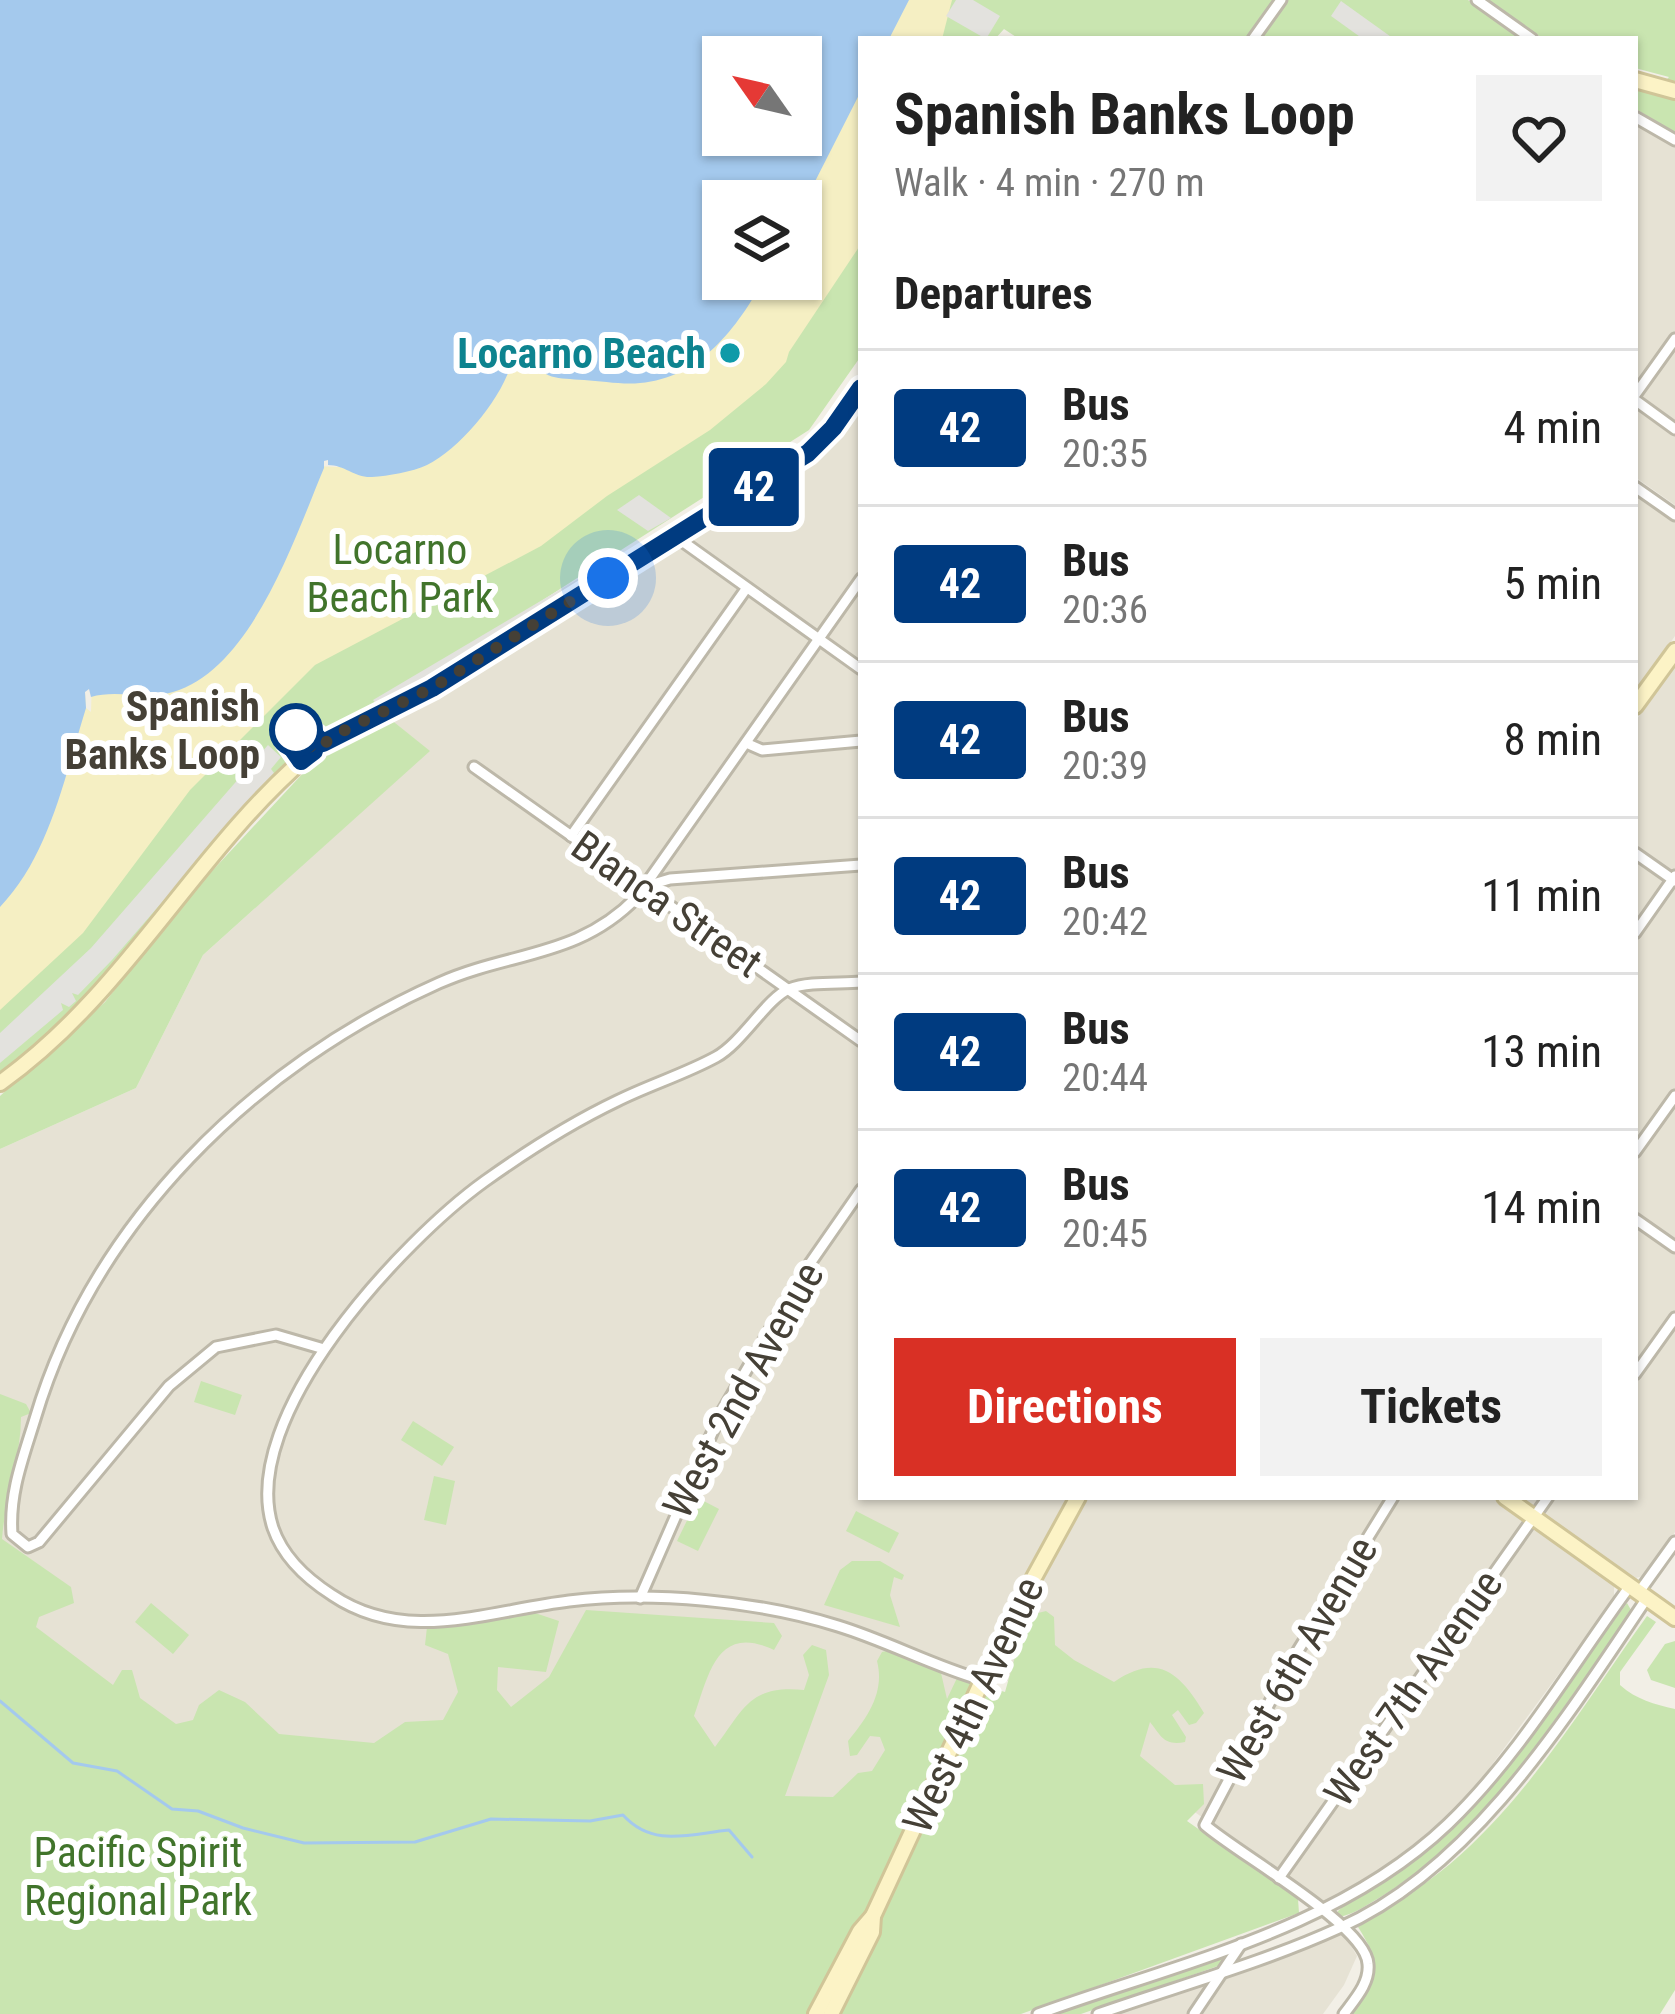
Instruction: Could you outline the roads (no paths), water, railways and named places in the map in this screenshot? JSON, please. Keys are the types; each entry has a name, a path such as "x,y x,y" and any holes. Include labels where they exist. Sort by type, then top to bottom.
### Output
{"street":[{"path":"1255,36 1281,0"},
{"path":"1477,0 1528,36"},
{"path":"1638,81 1675,91"},
{"path":"1638,119 1675,140"},
{"path":"1638,394 1675,338"},
{"path":"0,1083 104,992 189,884 314,751 337,734 432,688 808,453 858,392"},
{"path":"1638,400 1675,429"},
{"path":"1638,489 1675,515"},
{"path":"675,536 858,667"},
{"path":"324,1349 276,1335 216,1347 169,1386 39,1542 28,1547 12,1534 10,1502 45,1385 113,1256 177,1170 265,1090 358,1023 442,982 596,933 614,921 644,887 858,583"},
{"path":"571,836 746,589"},
{"path":"1638,702 1675,651"},
{"path":"746,743 762,750 858,741"},
{"name":"Blanca Street","path":"474,767 858,1039"},
{"path":"1638,855 1674,879 1638,929"},
{"path":"644,887 672,879 858,865"},
{"path":"858,982 788,989 721,1055 617,1101 554,1136 442,1215 382,1274 324,1349 291,1405 271,1461 273,1529 305,1576 357,1611 384,1621 414,1623 576,1600 640,1598 729,1604 832,1624 982,1681"},
{"path":"1638,1148 1675,1096"},
{"name":"West 2nd Avenue","path":"640,1598 719,1418 802,1275 858,1194"},
{"path":"1638,1221 1675,1247"},
{"path":"1638,1370 1675,1318"},
{"name":"West 4th Avenue","path":"873,1916 982,1681 1076,1500"},
{"name":"West 6th Avenue","path":"1279,1878 1205,1826 1291,1661 1391,1500"},
{"path":"1509,1500 1675,1618"},
{"name":"West 7th Avenue","path":"1279,1878 1546,1500"},
{"path":"1038,2014 1322,1910 1399,1864 1473,1798 1675,1542"},
{"path":"1098,2014 1343,1927 1442,1859 1528,1767 1639,1592"},
{"path":"1279,1878 1363,1945 1369,1966 1365,1983 1344,2014"},
{"path":"816,2014 860,1931 873,1916"},
{"path":"831,2014 872,1933 873,1916"},
{"path":"1194,2014 1242,1943"}],"water":[{"path":"0,0 909,0 891,36 858,36 858,97 816,180 702,180 702,300 751,300 715,347 681,371 633,383 559,378 545,374 527,357 513,357 501,387 480,418 454,446 427,465 366,477 324,461 267,597 226,657 201,679 173,692 91,697 89,689 85,692 86,708 54,813 32,863 0,907"}],"waterway":[{"path":"0,1701 73,1763 117,1771 172,1809 198,1811 304,1843 415,1842 491,1819 590,1821 623,1815 659,1835 729,1830 752,1857"}],"place":[{"name":"Locarno Beach","path":"730,353"},
{"name":"Spanish Banks Loop","path":"296,730"}],"park label":[{"name":"Locarno Beach Park","path":"400,573"},
{"name":"Pacific Spirit Regional Park","path":"138,1876"}]}
